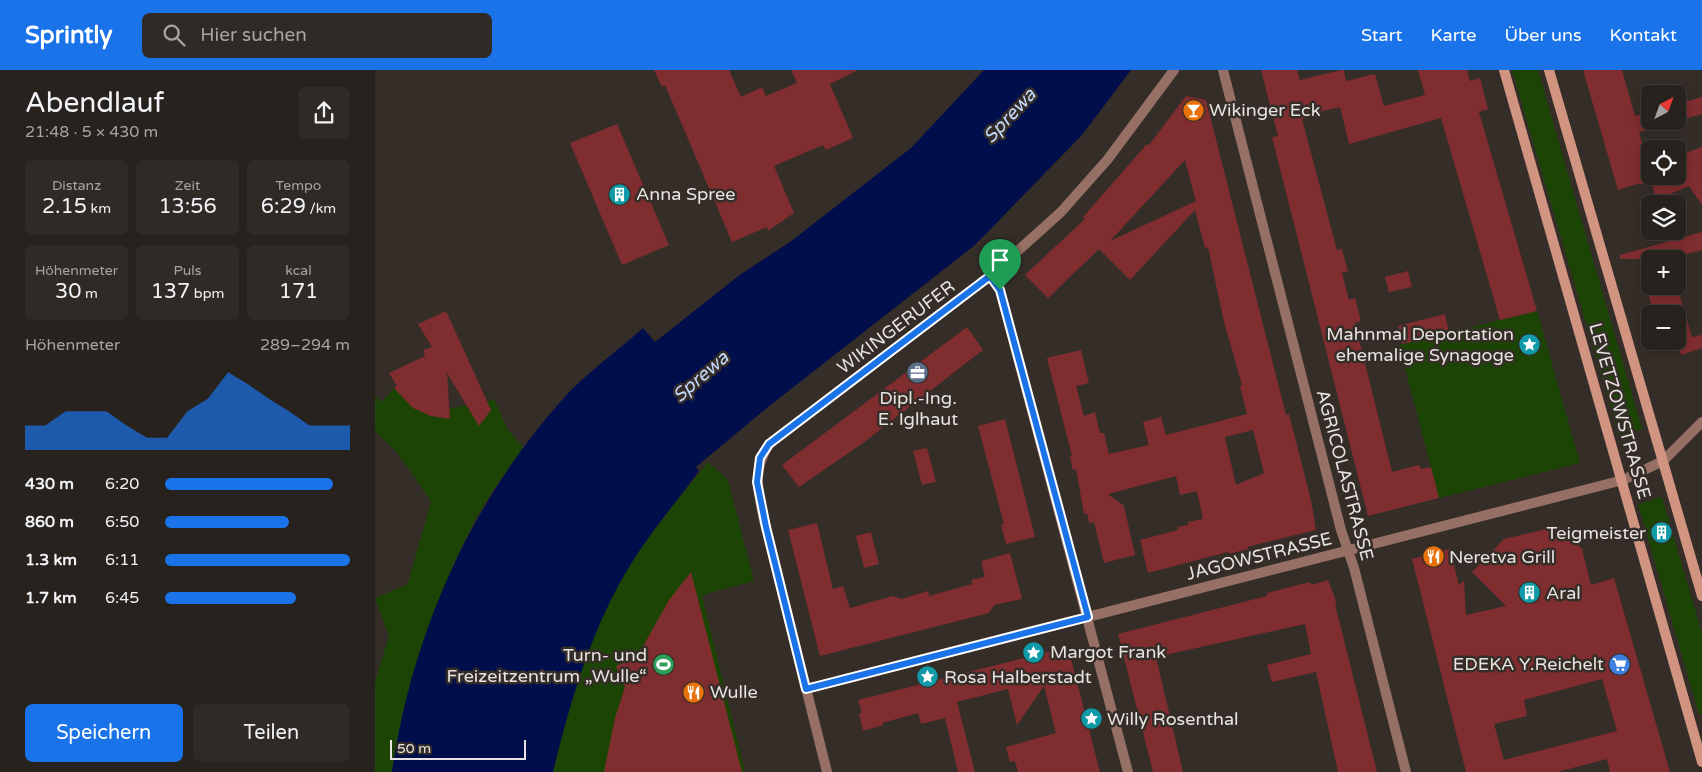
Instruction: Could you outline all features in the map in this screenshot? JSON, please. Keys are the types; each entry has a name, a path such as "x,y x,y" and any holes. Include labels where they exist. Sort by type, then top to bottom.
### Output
{"main road":[{"name":"LEVETZOWSTRASSE","path":"1503,70 1623,480 1702,762"},
{"name":"LEVETZOWSTRASSE","path":"1549,70 1702,596"}],"street":[{"name":"WIKINGERUFER","path":"806,689 770,546 757,482 760,458 769,444 990,276 1061,212 1109,158 1174,70"},
{"name":"AGRICOLASTRASSE","path":"1223,70 1406,772"},
{"path":"990,276 1000,290 1128,772"},
{"name":"JAGOWSTRASSE","path":"806,689 1623,480 1663,461 1702,422"},
{"path":"806,689 827,772"}],"green space":[{"path":"1512,70 1538,70 1642,429 1619,436"},
{"path":"1537,311 1580,463 1439,498 1399,345"},
{"path":"394,388 419,410 441,418 449,419 449,409 466,405 479,426 491,410 487,402 494,399 508,430 523,447 476,519 443,588 412,679 397,741 392,772 375,772 375,682 389,636 375,598 408,584 431,501 396,451 375,431 375,396 382,402"},
{"path":"708,462 728,480 754,581 702,595 745,772 553,772 568,714 586,657 610,602 640,550"},
{"path":"1662,497 1702,633 1702,714 1699,714 1638,504"}],"water":[{"name":"Sprewa","path":"984,70 1131,70 1082,135 975,245 768,407 696,467 699,471 640,550 610,602 577,685 553,772 392,772 401,721 414,671 430,622 449,574 472,528 499,484 528,441 561,401 590,372 643,328 655,342 741,274 790,242 911,148"}],"building":[{"path":"654,70 729,70 741,97 762,87 766,96 797,83 791,70 858,70 830,84 853,138 826,150 823,145 774,166 794,213 768,231 767,227 732,242 665,85 662,87"},
{"path":"1261,70 1297,70 1300,80 1341,70 1344,70 1346,81 1375,74 1384,106 1425,95 1418,70 1467,70 1470,81 1480,78 1488,109 1479,112 1537,311 1500,320 1441,118 1349,144 1340,107 1309,114 1310,117 1302,119 1337,250 1342,249 1348,271 1342,273 1349,300 1355,298 1361,321 1355,323 1392,472 1419,465 1421,469 1431,467 1439,498 1368,516 1272,137 1278,136"},
{"path":"1583,70 1622,70 1635,116 1641,114 1641,130 1646,130 1639,132 1641,140 1641,184 1618,190"},
{"path":"1186,96 1206,100 1286,415 1289,414 1311,500 1316,530 1247,547 1248,549 1229,554 1228,552 1148,573 1140,540 1178,530 1178,527 1188,525 1188,522 1203,519 1197,491 1180,495 1176,476 1108,494 1124,506 1135,555 1104,563 1094,522 1089,523 1087,513 1084,514 1076,469 1073,470 1070,457 1072,456 1047,358 1081,350 1089,383 1076,386 1084,416 1095,412 1100,433 1104,433 1109,454 1149,445 1143,422 1161,417 1166,435 1247,414 1240,386 1242,385 1224,322 1208,247 1205,248 1195,210 1130,280 1099,249 1048,298 1025,275 1085,219 1083,217 1147,144 1149,145","holes":["1185,160 1196,201 1110,241","1253,430 1264,473 1236,485 1225,437"]},
{"path":"1702,97 1702,114 1686,118 1686,101"},
{"name":"Anna Spree","path":"617,124 669,245 622,265 570,143"},
{"path":"1702,147 1702,205 1689,186 1665,195 1654,193 1653,185 1686,185 1686,153"},
{"path":"1702,232 1702,250 1686,254 1686,250 1641,250 1641,259 1620,259 1620,255 1673,240 1686,240 1686,236"},
{"path":"1408,271 1412,287 1389,292 1385,277"},
{"path":"1649,295 1680,295 1683,305 1651,305"},
{"path":"446,311 491,410 479,426 447,373 450,419 431,416 413,408 394,388 397,386 389,373 425,356 423,350 432,347 418,324"},
{"path":"1445,314 1449,333 1402,344 1398,326"},
{"path":"1686,317 1692,337 1702,335 1702,348 1681,355 1680,351 1677,351 1686,350"},
{"path":"967,327 983,350 863,443 799,487 782,465"},
{"path":"1005,419 1035,537 1006,544 1001,525 1004,524 978,426"},
{"path":"927,448 936,482 922,485 913,451"},
{"path":"817,523 833,589 843,586 850,608 893,596 901,599 928,591 929,596 972,584 971,580 985,577 981,561 1010,553 1022,599 994,605 989,613 820,656 788,530"},
{"path":"1559,526 1582,549 1591,585 1614,578 1670,772 1610,772 1607,759 1557,772 1466,772 1412,559 1450,549 1459,585 1464,581 1466,615 1506,606 1472,572 1504,539","holes":["1602,679 1617,731 1504,760 1494,724 1527,716 1524,700"]},
{"path":"871,532 879,564 864,568 856,536"},
{"name":"Turn- und Freizeitzentrum „Wulle“","path":"691,572 742,772 604,772 615,718 625,687 616,666 637,657 669,600"},
{"path":"1328,580 1337,603 1335,604 1377,772 1338,772 1316,672 1272,682 1267,665 1311,654 1305,624 1156,657 1183,772 1153,772 1118,634 1267,596 1267,593 1310,582 1311,585"},
{"path":"1068,647 1100,772 1018,772 1015,761 1010,762 1006,747 1056,733 1044,686 1017,725 1008,689 957,702 975,772 958,772 945,718 921,724 918,713 882,723 883,725 863,731 859,714 862,713 858,700"}],"place":[{"name":"Wikinger Eck","path":"1193,110"},
{"name":"Anna Spree","path":"620,194"},
{"name":"Mahnmal Deportation ehemalige Synagoge","path":"1530,344"},
{"name":"Dipl.-Ing. E. Iglhaut","path":"918,373"},
{"name":"Teigmeister","path":"1662,533"},
{"name":"Neretva Grill","path":"1433,557"},
{"name":"Aral","path":"1530,593"},
{"name":"Margot Frank","path":"1034,652"},
{"name":"EDEKA Y.Reichelt","path":"1620,664"},
{"name":"Turn- und Freizeitzentrum „Wulle“","path":"663,665"},
{"name":"Rosa Halberstadt","path":"928,677"},
{"name":"Wulle","path":"694,692"},
{"name":"Willy Rosenthal","path":"1091,719"}],"route":[{"path":"990,276 1000,290 1088,617 806,689 764,520 757,482 760,458 769,444 990,276"}]}
